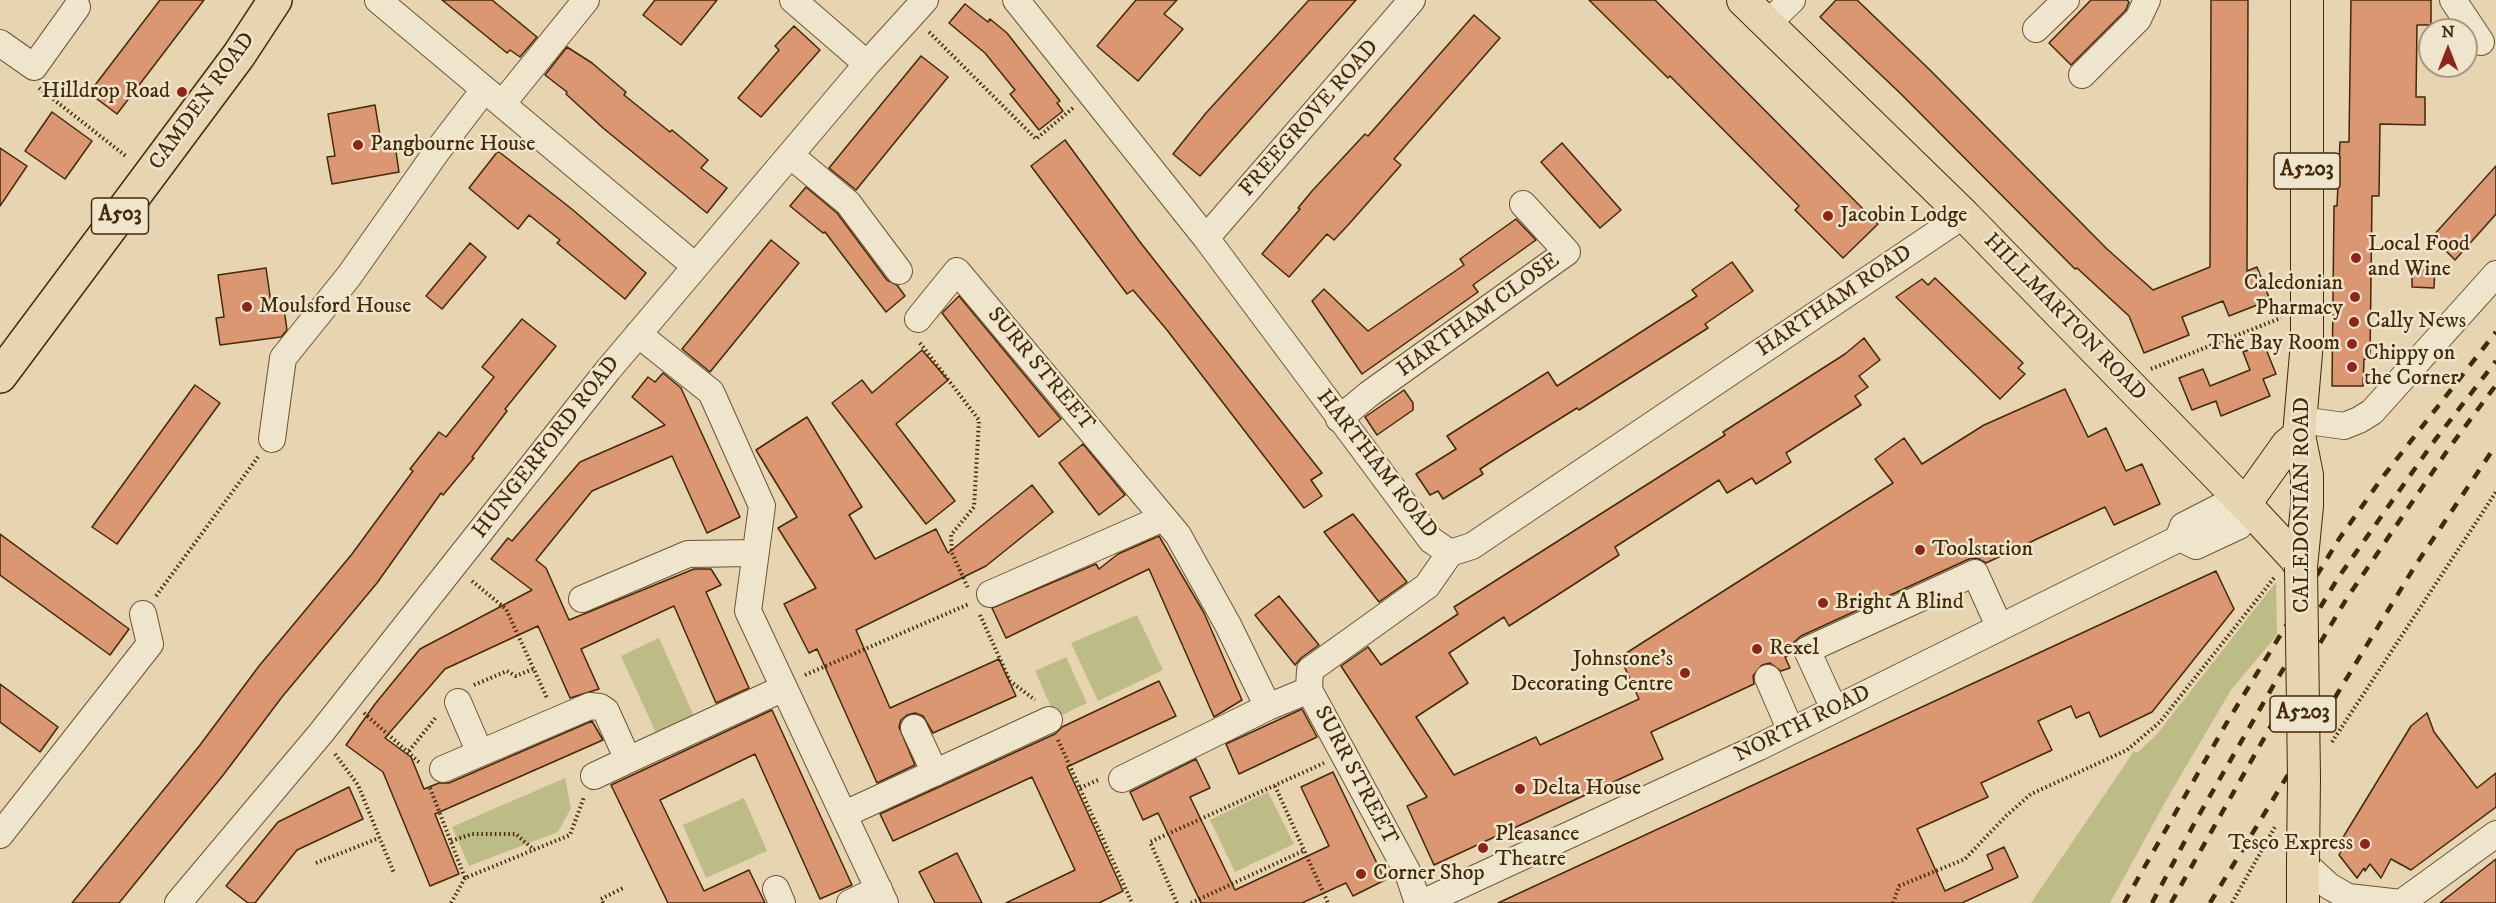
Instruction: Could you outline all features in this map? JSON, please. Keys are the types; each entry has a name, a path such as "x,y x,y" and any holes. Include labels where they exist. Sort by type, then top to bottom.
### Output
{"highway":[{"name":"CAMDEN ROAD","path":"0,376 174,144 239,55 275,0"}],"main road":[{"name":"HILLMARTON ROAD","path":"1743,0 1964,215 2245,504 2295,558 2289,571"},
{"name":"CALEDONIAN ROAD","path":"2302,903 2304,778 2289,571 2307,506 2307,475 2300,428 2307,342 2307,0"},
{"path":"2245,504 2300,428"}],"street":[{"path":"378,0 695,266"},
{"path":"272,439 283,358 349,276 438,150 493,97 586,0"},
{"path":"793,0 867,64"},
{"name":"HARTHAM ROAD","path":"1016,0 1206,238 1431,540 1450,553 1472,546 1964,215"},
{"name":"FREEGROVE ROAD","path":"1206,238 1412,0"},
{"path":"1767,24 1792,0"},
{"path":"2036,29 2066,0"},
{"path":"2082,75 2138,20 2147,0"},
{"path":"2453,0 2481,42"},
{"path":"0,43 34,67 77,7"},
{"name":"HUNGERFORD ROAD","path":"178,903 321,733 638,334 917,8"},
{"path":"790,155 848,202 899,271"},
{"name":"HARTHAM CLOSE","path":"1339,419 1369,394 1567,252 1523,204"},
{"name":"SURR STREET","path":"918,319 957,271 1178,535 1228,625 1268,707"},
{"path":"2300,428 2344,426 2372,412 2496,274"},
{"path":"638,334 711,392 762,506 748,611 882,896 850,903"},
{"name":"NORTH ROAD","path":"1420,903 1791,731 2180,538 2196,546 2238,526 2245,504"},
{"path":"982,598 1164,518"},
{"path":"582,599 687,554 755,553"},
{"path":"1309,690 1310,670 1427,586 1450,553"},
{"path":"1834,709 1807,650 1975,573 1999,626"},
{"path":"0,835 150,644 143,614"},
{"path":"1768,678 1791,731"},
{"path":"594,776 784,686"},
{"name":"SURR STREET","path":"1122,779 1268,707 1309,690 1408,873 1420,903"},
{"path":"458,702 480,753"},
{"path":"430,771 480,753 590,706 600,707 606,711 628,760"},
{"path":"845,814 1049,720"},
{"path":"914,728 935,773"},
{"path":"2303,862 2329,886 2348,897 2401,903 2496,834"}],"path":[{"path":"917,8 960,61 1036,139 1091,93"},
{"path":"34,67 40,90 127,157"},
{"path":"2125,380 2287,315"},
{"path":"918,319 917,339 979,420 974,507 951,534 952,553 982,598 1010,681 1038,703 1049,720 1132,903"},
{"path":"143,614 272,439"},
{"path":"2331,743 2496,492"},
{"path":"453,566 506,609 548,700"},
{"path":"1893,903 1899,886 1965,859 2006,816 2031,794 2127,750 2160,722 2289,571"},
{"path":"784,686 982,598"},
{"path":"348,699 430,771 451,841 465,878"},
{"path":"321,733 358,785 394,873"},
{"path":"1177,903 1150,842 1343,754"},
{"path":"451,903 465,878 570,835 594,776"},
{"path":"1275,786 1328,903"},
{"path":"2232,903 2280,820"},
{"path":"451,841 472,834 516,834 534,850"},
{"path":"316,863 379,838"},
{"path":"1191,903 1305,850"},
{"path":"603,903 601,899 623,888"}],"shaded area":[{"path":"2276,582 2277,635 2231,690 2168,797 2110,903 2031,903 2134,751 2137,753 2157,734"},
{"path":"1137,615 1163,670 1098,701 1071,643"},
{"path":"659,638 694,716 656,733 621,656"},
{"path":"1066,657 1087,703 1056,718 1035,671"},
{"path":"565,778 571,808 558,832 469,866 452,827"},
{"path":"1268,792 1294,844 1235,872 1210,820"},
{"path":"744,798 767,851 706,878 683,825"}],"building":[{"path":"160,0 204,0 117,114 89,93"},
{"path":"442,0 492,0 537,37 520,57 510,50 507,53"},
{"path":"655,0 717,0 681,45 643,15"},
{"path":"1136,0 1177,0 1164,14 1183,29 1138,81 1097,46"},
{"path":"1309,0 1356,0 1200,176 1173,154 1206,113"},
{"path":"1589,0 1655,0 1878,224 1843,258 1795,210 1799,206 1670,76 1668,78"},
{"path":"1836,0 1857,0 1930,70 2107,249 2153,290 2210,267 2211,0 2248,0 2247,271 2257,267 2270,300 2229,316 2223,301 2182,317 2189,335 2144,353 2129,316 2077,268 2075,269 1901,94 1820,17"},
{"path":"2091,0 2127,0 2129,2 2126,10 2071,65 2049,43"},
{"path":"2351,0 2431,0 2431,18 2418,18 2417,25 2416,97 2425,97 2425,125 2380,124 2379,196 2372,196 2370,359 2364,359 2363,386 2332,386 2334,206 2337,206 2340,142 2349,142"},
{"path":"965,4 988,22 990,19 1007,33 1060,101 1057,103 1063,111 1039,130 1010,94 1015,90 985,53 949,23"},
{"path":"1474,15 1500,38 1394,159 1401,165 1349,224 1334,240 1327,234 1289,277 1262,254 1312,191 1365,134 1368,136"},
{"path":"794,26 820,50 761,117 738,98 779,50 775,46"},
{"path":"567,47 592,63 626,92 624,95 708,160 701,168 727,188 707,213 603,128 566,94 567,92 545,75"},
{"path":"921,56 948,77 856,190 829,168"},
{"name":"Pangbourne House","path":"375,105 382,147 395,145 399,172 332,184 327,157 335,156 328,114"},
{"path":"52,112 92,141 65,179 25,151"},
{"path":"1065,140 1140,242 1322,473 1311,480 1322,496 1304,508 1167,330 1133,290 1127,294 1031,166"},
{"path":"1562,143 1621,210 1600,228 1541,162"},
{"path":"0,148 27,166 0,206"},
{"path":"498,151 573,210 646,273 625,299 557,243 560,240 529,215 518,229 469,188"},
{"path":"2496,166 2496,214 2455,260 2432,237"},
{"path":"806,187 837,213 887,280 897,285 905,296 886,312 825,232 823,233 790,206"},
{"path":"1516,219 1536,240 1473,285 1478,292 1362,374 1312,301 1324,289 1368,331 1464,265 1460,259"},
{"path":"771,240 799,263 710,372 682,349"},
{"path":"470,243 486,257 442,309 426,296"},
{"path":"1732,262 1753,291 1705,324 1708,328 1579,410 1577,408 1480,469 1483,474 1443,499 1438,491 1430,495 1416,474 1456,449 1447,436 1548,372 1557,386 1697,296 1692,290"},
{"path":"2412,267 2435,267 2434,288 2412,287"},
{"name":"Moulsford House","path":"266,268 272,310 284,309 287,330 281,337 220,345 216,318 224,317 218,275"},
{"path":"1935,278 2023,363 2018,368 2025,374 2000,399 1896,297 1922,279 1928,285"},
{"path":"959,296 1061,419 1039,437 942,313"},
{"path":"522,319 556,346 505,409 507,411 472,457 474,458 443,495 441,493 377,583 282,697 224,774 119,903 72,903 200,745 259,666 352,554 413,471 410,469 439,432 446,437 494,377 482,367"},
{"path":"1864,338 1880,360 1859,376 1868,387 1855,396 1861,405 1786,453 1791,462 1756,484 1752,478 1727,493 1719,480 1615,547 1619,555 1509,626 1504,617 1449,653 1468,683 1416,717 1454,775 1536,737 1540,745 1639,699 1620,657 1893,483 1875,459 1904,438 1922,464 1984,425 2065,389 2088,437 2106,428 2126,471 2142,464 2160,504 2114,525 2105,507 1986,563 1977,558 1969,559 1801,636 1794,642 1793,653 1785,657 1790,668 1781,671 1770,663 1762,665 1753,676 1754,684 1651,732 1663,759 1434,865 1407,806 1427,797 1341,666 1368,647 1381,665 1458,614 1454,607 1725,435 1723,432 1845,354"},
{"path":"2264,344 2276,374 2263,379 2270,396 2221,416 2216,401 2192,410 2179,378 2203,369 2210,386 2250,370 2243,352"},
{"path":"922,350 948,380 896,424 955,501 926,524 832,403 862,380 872,393"},
{"path":"663,373 681,388 740,517 707,533 672,456 592,491 536,560 546,568 569,620 694,569 711,569 721,585 706,592 749,688 716,703 674,606 581,649 599,689 570,698 538,626 445,669 385,738 411,757 424,789 439,783 449,783 592,721 603,740 435,814 459,874 430,886 383,772 346,745 375,704 420,649 532,590 491,559 508,538 512,541 580,462 665,425 632,397 648,377 655,382"},
{"path":"195,385 220,403 117,544 92,527"},
{"path":"1404,390 1413,403 1413,410 1377,435 1365,417"},
{"path":"807,417 862,507 849,515 875,559 936,529 948,553 1032,485 1053,512 986,566 856,630 890,708 999,659 1016,696 933,733 923,716 915,713 907,715 901,720 899,727 915,765 877,783 817,649 809,653 784,604 816,588 778,528 797,517 756,450"},
{"path":"1083,444 1125,495 1099,515 1059,463"},
{"path":"1353,514 1407,582 1379,602 1324,532"},
{"path":"0,534 129,629 110,655 0,575"},
{"path":"1159,536 1204,613 1242,700 1214,717 1149,569 1006,638 992,608 1096,564 1099,569 1118,554"},
{"path":"2216,571 2234,609 2152,712 2100,737 2089,712 2076,718 2071,706 2038,721 2052,750 1981,783 1988,797 1917,829 1945,891 1993,869 1987,855 2004,847 2018,877 1962,903 1498,903"},
{"path":"1279,596 1319,645 1295,665 1255,615"},
{"path":"1159,681 1176,716 1067,767 1123,891 1099,903 1006,903 1075,870 1032,777 893,841 880,814 1055,734 1062,727"},
{"path":"0,684 58,727 40,752 0,722"},
{"path":"1302,709 1317,737 1239,774 1226,744"},
{"path":"772,710 852,885 820,899 755,754 660,800 704,891 749,870 765,903 668,903 611,785"},
{"path":"2427,713 2434,732 2477,788 2496,773 2496,807 2411,870 2391,859 2381,878 2370,864 2357,878 2339,855 2345,844 2342,839 2411,726"},
{"path":"1196,759 1210,788 1190,797 1235,890 1329,846 1301,787 1333,772 1385,880 1353,896 1346,883 1302,903 1201,903 1158,813 1143,820 1130,792"},
{"path":"349,787 363,819 297,850 255,903 248,903 226,886 278,822"},
{"path":"957,853 982,903 935,903 919,872"},
{"path":"2496,859 2496,903 2440,903"}],"railway":[{"path":"2124,903 2226,724 2339,539 2382,478 2496,332"},
{"path":"2152,903 2195,822 2338,578 2435,440 2496,361"},
{"path":"2171,903 2276,717 2347,598 2449,448 2496,385"},
{"path":"2210,903 2415,566 2496,445"}],"place":[{"name":"Hilldrop Road","path":"182,92"},
{"name":"Pangbourne House","path":"358,145"},
{"name":"Jacobin Lodge","path":"1828,216"},
{"name":"Local Food and Wine","path":"2356,258"},
{"name":"Caledonian Pharmacy","path":"2355,297"},
{"name":"Moulsford House","path":"247,307"},
{"name":"Cally News","path":"2354,322"},
{"name":"The Bay Room","path":"2352,344"},
{"name":"Chippy on the Corner","path":"2352,367"},
{"name":"Toolstation","path":"1920,550"},
{"name":"Bright A Blind","path":"1823,603"},
{"name":"Rexel","path":"1757,649"},
{"name":"Johnstone's Decorating Centre","path":"1685,673"},
{"name":"Delta House","path":"1520,789"},
{"name":"Tesco Express","path":"2365,844"},
{"name":"Pleasance Theatre","path":"1483,848"},
{"name":"Corner Shop","path":"1361,874"}]}
